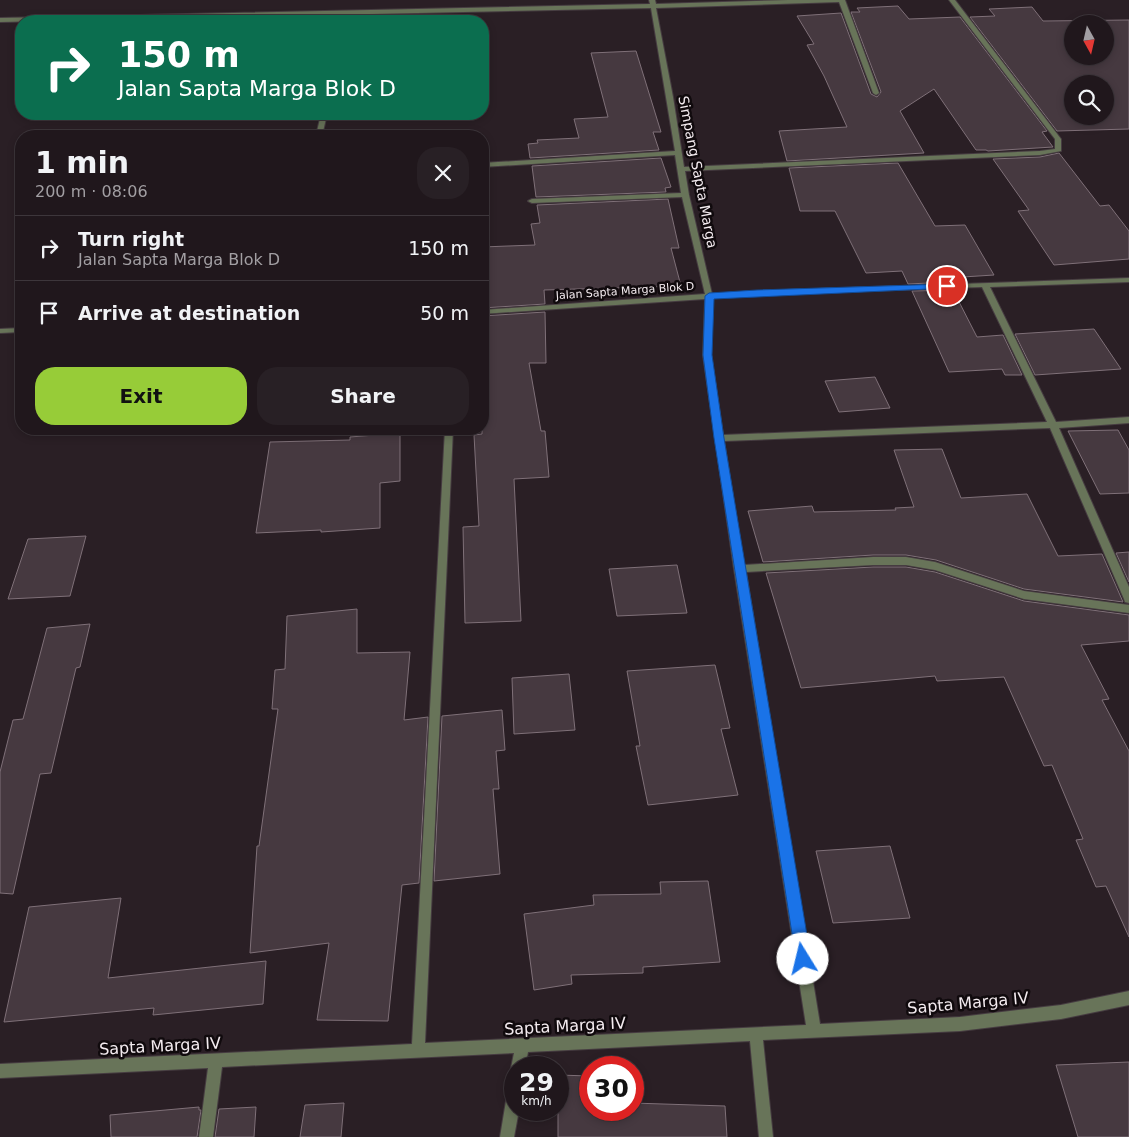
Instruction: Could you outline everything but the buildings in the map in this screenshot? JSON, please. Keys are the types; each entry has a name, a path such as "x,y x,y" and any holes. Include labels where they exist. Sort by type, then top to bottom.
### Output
{"street":[{"path":"292,15 653,3 841,0 876,93"},
{"path":"682,169 1040,153 1059,150 1058,139 952,0"},
{"name":"Simpang Sapta Marga","path":"653,3 675,125 685,195 709,296 707,355 814,1030"},
{"path":"0,20 15,20"},
{"path":"489,165 678,154"},
{"path":"532,201 685,195"},
{"name":"Jalan Sapta Marga Blok D","path":"489,312 757,293 1129,280"},
{"path":"985,285 1053,425 1129,598"},
{"path":"0,331 15,330"},
{"path":"719,438 1053,425 1129,420"},
{"path":"418,1051 448,435"},
{"path":"740,569 906,560 935,566 1024,595 1129,609"},
{"name":"Sapta Marga IV","path":"0,1071 960,1024 1060,1012 1129,998"},
{"path":"756,1034 766,1137"},
{"path":"520,1056 522,1046"},
{"path":"206,1137 216,1061"},
{"path":"507,1137 510,1121"}],"route":[{"path":"803,959 707,355 709,296 947,286"}]}
